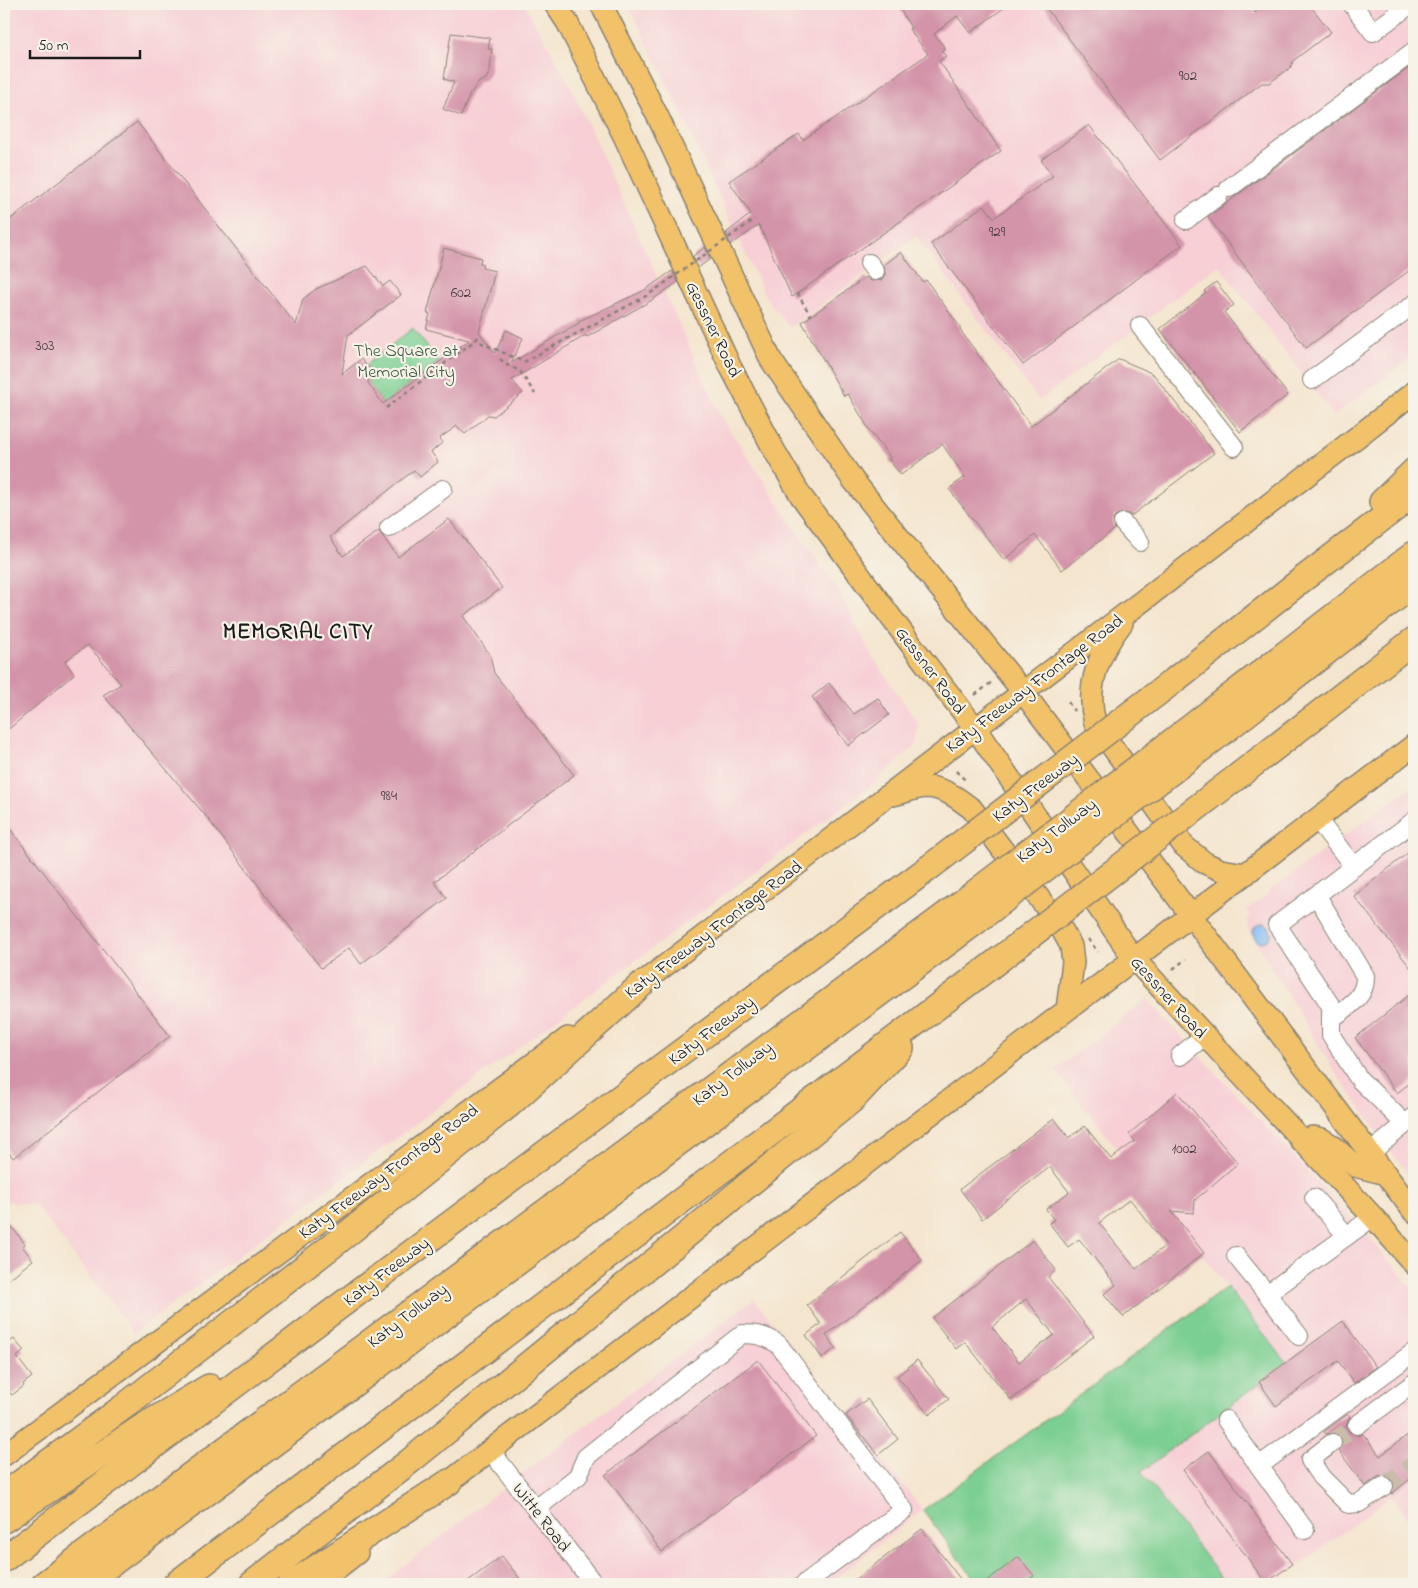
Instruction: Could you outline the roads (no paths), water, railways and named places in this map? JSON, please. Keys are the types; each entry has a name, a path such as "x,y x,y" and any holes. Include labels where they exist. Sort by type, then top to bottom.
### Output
{"highway":[{"path":"1299,582 1414,471"},
{"name":"Katy Freeway","path":"4,1559 321,1320 930,867 1414,494"},
{"name":"Katy Tollway","path":"1207,730 1414,554"},
{"name":"Katy Tollway","path":"84,1584 215,1487 1207,730 1414,584"},
{"path":"176,1584 1000,959 1414,640"},
{"path":"1379,667 1414,644"},
{"name":"Katy Tollway","path":"44,1584 966,914"},
{"path":"4,1495 122,1408 337,1242 510,1104 642,984"},
{"path":"252,1584 410,1461 852,1100 951,995"},
{"path":"4,1520 139,1429 321,1320"},
{"path":"292,1584 448,1482"},
{"path":"109,1584 215,1487"}],"main road":[{"name":"Gessner Road","path":"555,4 601,87 730,366 774,450 801,496 975,728 1134,959 1373,1217 1414,1264"},
{"path":"601,4 658,117 771,360 853,480 1023,692 1414,1212"},
{"name":"Katy Freeway Frontage Road","path":"4,1455 642,984 1134,606 1362,434 1414,392"},
{"path":"1134,606 1110,639 1094,677 1091,707 1095,723 1184,846 1205,863 1220,870 1246,874"},
{"path":"317,1584 1414,745"},
{"path":"886,797 927,787 945,791 972,809 1060,926 1071,946 1073,962 1067,1010"},
{"path":"1301,1140 1313,1137 1322,1139 1334,1146 1355,1166 1386,1174"}],"street":[{"path":"1352,4 1373,32 1411,4"},
{"path":"1186,220 1414,51"},
{"path":"1312,380 1414,304"},
{"path":"1140,326 1234,447"},
{"path":"389,528 443,489"},
{"path":"1123,523 1140,542"},
{"path":"1317,819 1354,867"},
{"path":"1370,1153 1410,1121 1359,1079 1331,1035 1331,1006 1277,925 1354,867 1412,827"},
{"path":"1317,896 1365,976 1366,986 1360,996 1331,1019"},
{"path":"1180,1056 1204,1036"},
{"path":"1314,1198 1347,1236"},
{"path":"1267,1294 1373,1217"},
{"path":"1236,1256 1299,1336"},
{"path":"536,1509 578,1476 586,1457 742,1334 758,1334 768,1337 778,1344 904,1510 804,1584"},
{"path":"1259,1466 1414,1352"},
{"path":"1356,1426 1414,1383"},
{"path":"1226,1420 1305,1530"},
{"path":"1301,1436 1310,1460 1322,1477 1348,1504 1359,1503 1384,1486"},
{"path":"1310,1460 1332,1443"},
{"name":"Witte Road","path":"490,1450 594,1584"}],"water":[{"path":"1262,924 1268,927 1271,933 1268,939 1262,942 1256,939 1253,933 1256,927"}],"tunnel":[{"path":"1332,1443 1357,1425"},
{"path":"1384,1486 1414,1464"}],"district":[{"name":"MEMORIAL CITY","path":"298,630"}],"park label":[{"name":"The Square at Memorial City","path":"406,360"}]}
